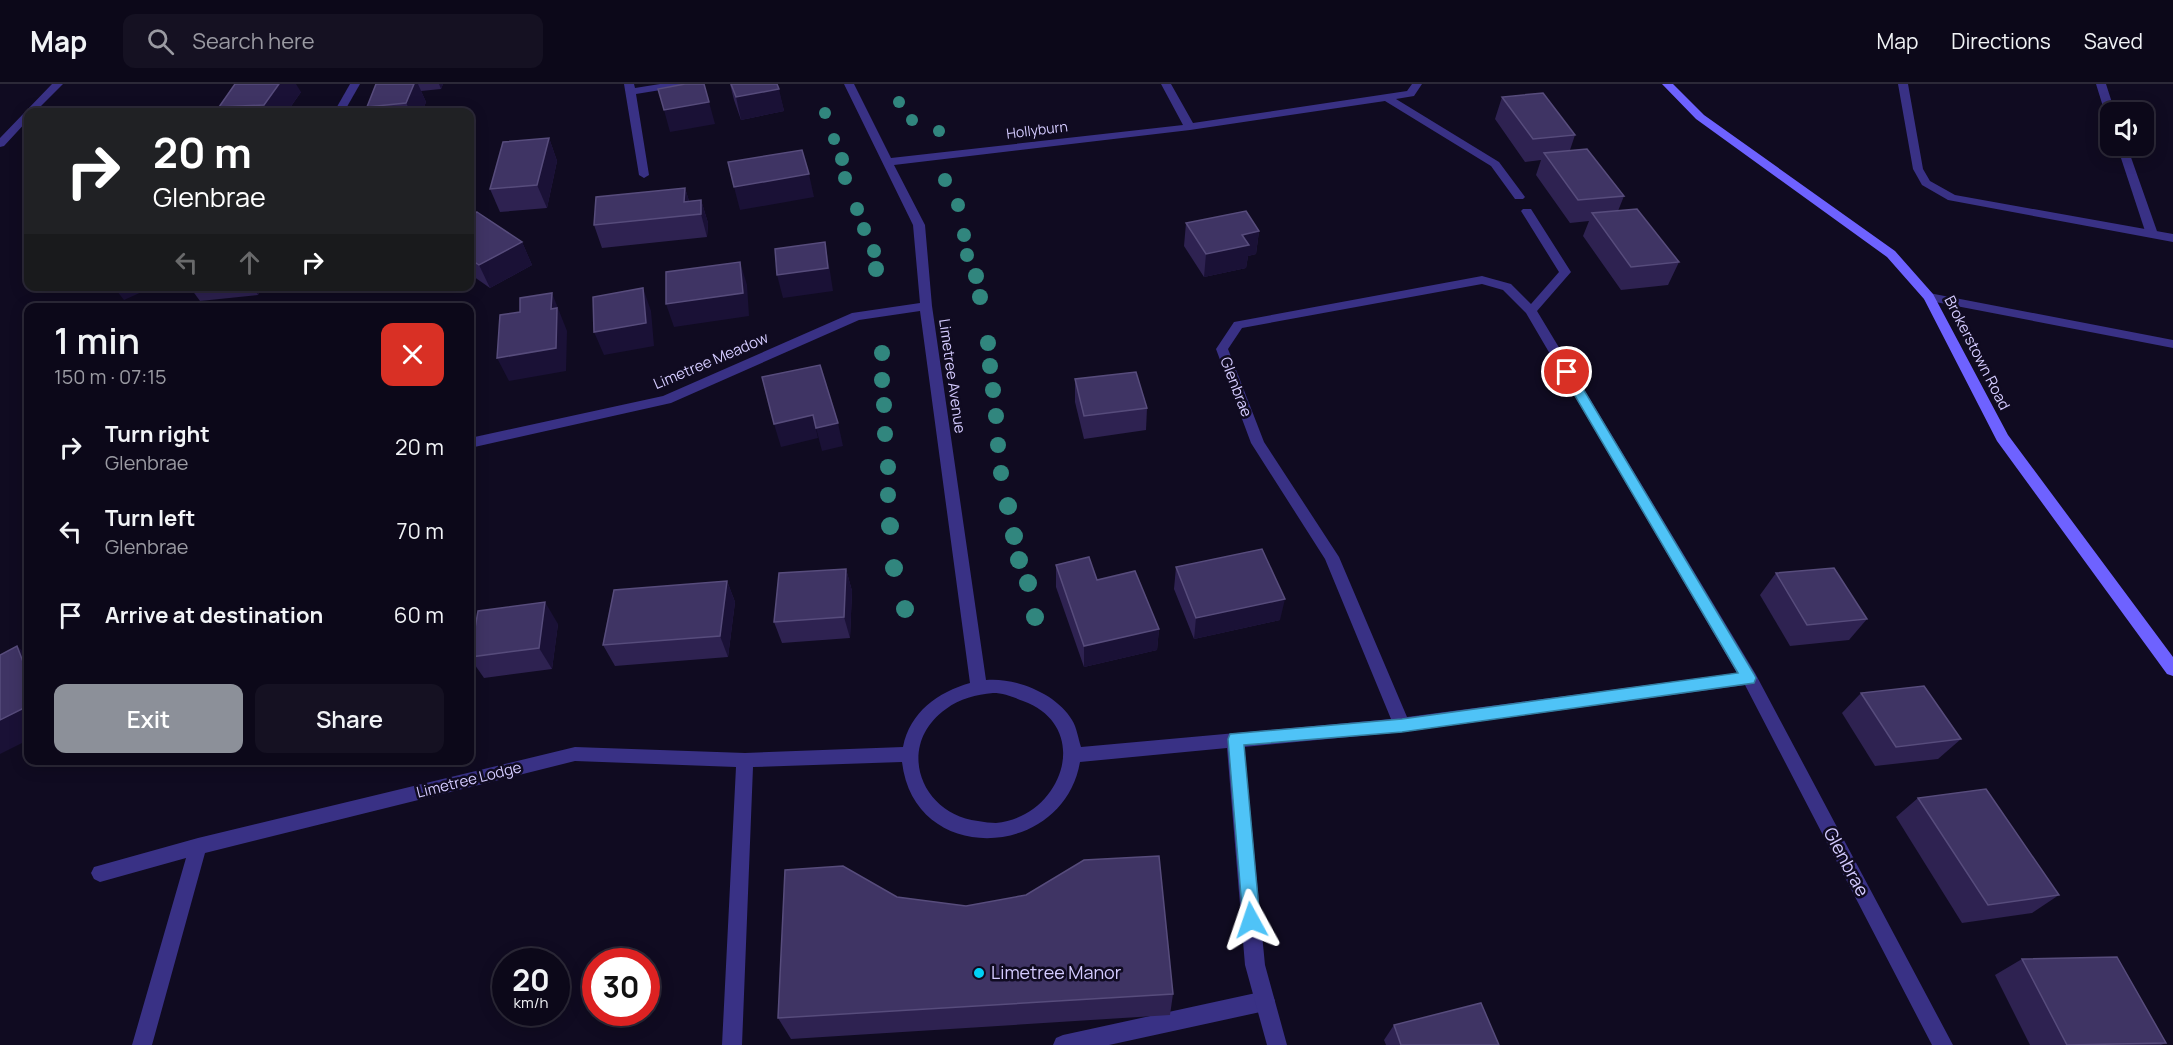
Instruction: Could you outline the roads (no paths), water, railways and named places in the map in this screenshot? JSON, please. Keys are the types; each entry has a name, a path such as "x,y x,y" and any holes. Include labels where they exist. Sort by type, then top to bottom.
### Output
{"street":[{"path":"34,108 58,84"},
{"path":"341,108 355,84"},
{"path":"644,175 629,88 679,84"},
{"name":"Limetree Avenue","path":"849,84 919,225 926,306 979,687"},
{"path":"1166,84 1190,127"},
{"name":"Hollyburn","path":"888,162 1190,127 1410,94 1417,84"},
{"name":"Brokerstown Road","path":"1667,84 1700,117 1891,254 1929,297 2002,438 2173,669"},
{"path":"1904,84 1918,169 1926,183 1952,198 2173,238"},
{"path":"2101,84 2107,102"},
{"path":"1386,98 1495,164 1519,197"},
{"path":"0,144 24,118"},
{"path":"2125,156 2152,234"},
{"path":"1527,211 1565,272 1531,311"},
{"name":"Glenbrae","path":"1402,725 1332,557 1257,443 1222,349 1238,325 1482,280 1507,287 1531,311 1749,678 1943,1045"},
{"path":"1929,297 2173,344"},
{"name":"Limetree Meadow","path":"474,442 666,400 856,316 926,306"},
{"path":"1074,754 1402,725 1749,678"},
{"path":"1002,686 1025,690 1045,700 1061,715 1071,733 1074,754 1071,778 1058,799 1039,816 1014,827 987,831 961,827 938,816 920,798 910,778 909,754 916,731 932,710 954,695 979,687 1002,686"},
{"path":"1235,739 1255,965 1277,1045"},
{"name":"Limetree Lodge","path":"100,873 198,846 575,754 746,759 909,754"},
{"path":"732,1045 746,759"},
{"path":"142,1045 198,846"},
{"path":"1063,1045 1265,1001"}],"place":[{"name":"Limetree Manor","path":"979,973"}]}
